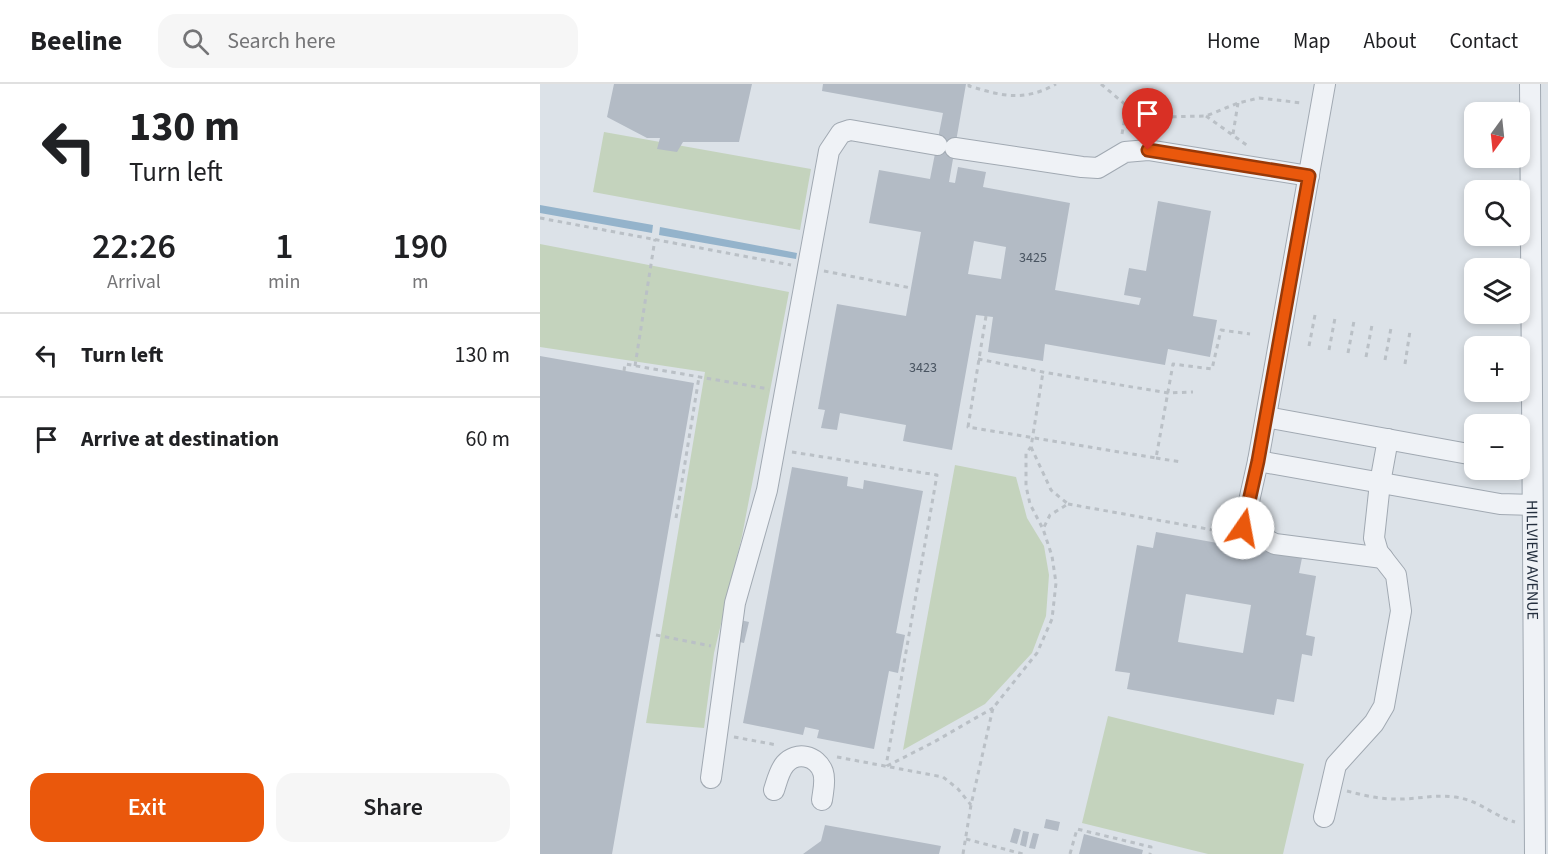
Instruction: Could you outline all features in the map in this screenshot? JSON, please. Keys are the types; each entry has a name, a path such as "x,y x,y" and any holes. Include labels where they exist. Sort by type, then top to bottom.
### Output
{"street":[{"path":"1325,84 1258,461 1243,528 1275,544 1383,558"},
{"name":"HILLVIEW AVENUE","path":"1525,414 1530,84"},
{"path":"711,778 735,603 767,490 829,151 841,133 850,130 1082,167 1098,168 1125,152 1148,150 1309,176"},
{"path":"1266,417 1464,453"},
{"path":"1324,817 1336,765 1374,723 1384,706 1401,611 1396,576 1378,552 1374,538 1388,439"},
{"path":"1258,461 1500,504 1532,505"},
{"name":"HILLVIEW AVENUE","path":"1529,480 1532,505 1535,854"},
{"path":"774,790 781,770 789,759 799,756 810,757 822,769 824,778 822,800"}],"path":[{"path":"969,84 969,86 1014,97 1045,90 1056,84"},
{"path":"1101,84 1127,106 1159,117 1206,116 1238,103 1259,98 1306,103"},
{"path":"1233,134 1238,103"},
{"path":"1118,156 1127,106"},
{"path":"1206,116 1255,152"},
{"path":"540,218 911,288"},
{"path":"635,366 655,239"},
{"path":"1309,346 1314,315"},
{"path":"986,316 968,427 1181,462"},
{"path":"1329,350 1335,318"},
{"path":"1348,353 1354,321"},
{"path":"1366,357 1372,325"},
{"path":"1386,360 1391,328"},
{"path":"1156,458 1173,364 1212,369 1221,330 1250,334"},
{"path":"1405,364 1410,331"},
{"path":"978,359 1168,393 1193,392"},
{"path":"624,371 625,364 785,392"},
{"path":"1043,372 1031,447 1052,490 1068,504 1213,530"},
{"path":"676,518 699,376"},
{"path":"886,766 993,708 1037,653 1052,619 1056,583 1052,556 1043,529 1030,504 1026,486 1026,453 1031,447"},
{"path":"775,449 937,476 886,766"},
{"path":"1043,529 1050,515 1068,504"},
{"path":"963,854 971,805 993,708"},
{"path":"734,737 781,746"},
{"path":"828,755 944,777 971,805"},
{"path":"1340,789 1393,799 1455,797 1479,803 1498,815 1533,824"},
{"path":"1070,854 1077,829 1151,847 1150,854"},
{"path":"966,839 1023,854"}],"green space":[{"path":"604,132 811,169 800,230 593,192"},
{"path":"540,244 789,292 742,536 714,653 704,728 646,723 705,372 540,347"},
{"path":"955,465 1016,477 1027,518 1044,546 1049,575 1046,616 1032,653 985,704 903,750"},
{"path":"1108,716 1304,764 1283,854 1208,854 1082,823"}],"water":[{"path":"540,205 653,225 652,233 540,213"},
{"path":"660,227 797,253 796,259 659,235"}],"building":[{"path":"614,84 752,84 739,142 683,142 677,152 657,149 660,138 647,138 607,117"},
{"path":"823,84 966,84 949,182 955,183 958,167 986,172 983,187 1070,203 1055,290 1139,305 1141,298 1124,295 1129,268 1146,271 1158,201 1211,211 1193,316 1217,320 1210,357 1168,349 1165,365 1045,344 1043,361 988,352 993,317 976,315 952,450 903,441 906,425 840,413 837,430 821,428 825,410 818,409 837,304 906,316 921,232 869,223 879,170 930,179 943,113 822,91","holes":["974,241 1006,247 1001,279 968,274"]},
{"path":"540,356 694,383 612,854 540,854"},
{"path":"792,467 848,477 847,486 863,489 864,480 923,491 896,633 905,635 898,673 889,671 874,749 817,738 819,730 805,727 803,735 743,723"},
{"path":"1156,532 1302,558 1299,573 1316,576 1306,635 1315,637 1312,656 1302,654 1294,702 1277,699 1274,715 1127,689 1130,673 1115,671 1137,545 1153,548","holes":["1186,594 1251,605 1243,653 1178,642"]},
{"path":"740,620 749,622 744,643 735,641"},
{"path":"1046,819 1060,822 1058,831 1044,828"},
{"path":"825,825 941,846 939,854 803,854 821,841"},
{"path":"1014,828 1021,830 1017,844 1010,842"},
{"path":"1023,831 1029,832 1026,847 1020,845"},
{"path":"1033,833 1039,834 1035,849 1029,848"},
{"path":"1084,834 1143,850 1142,854 1079,854"}],"route":[{"path":"1148,150 1309,176 1258,461 1243,528"}]}
